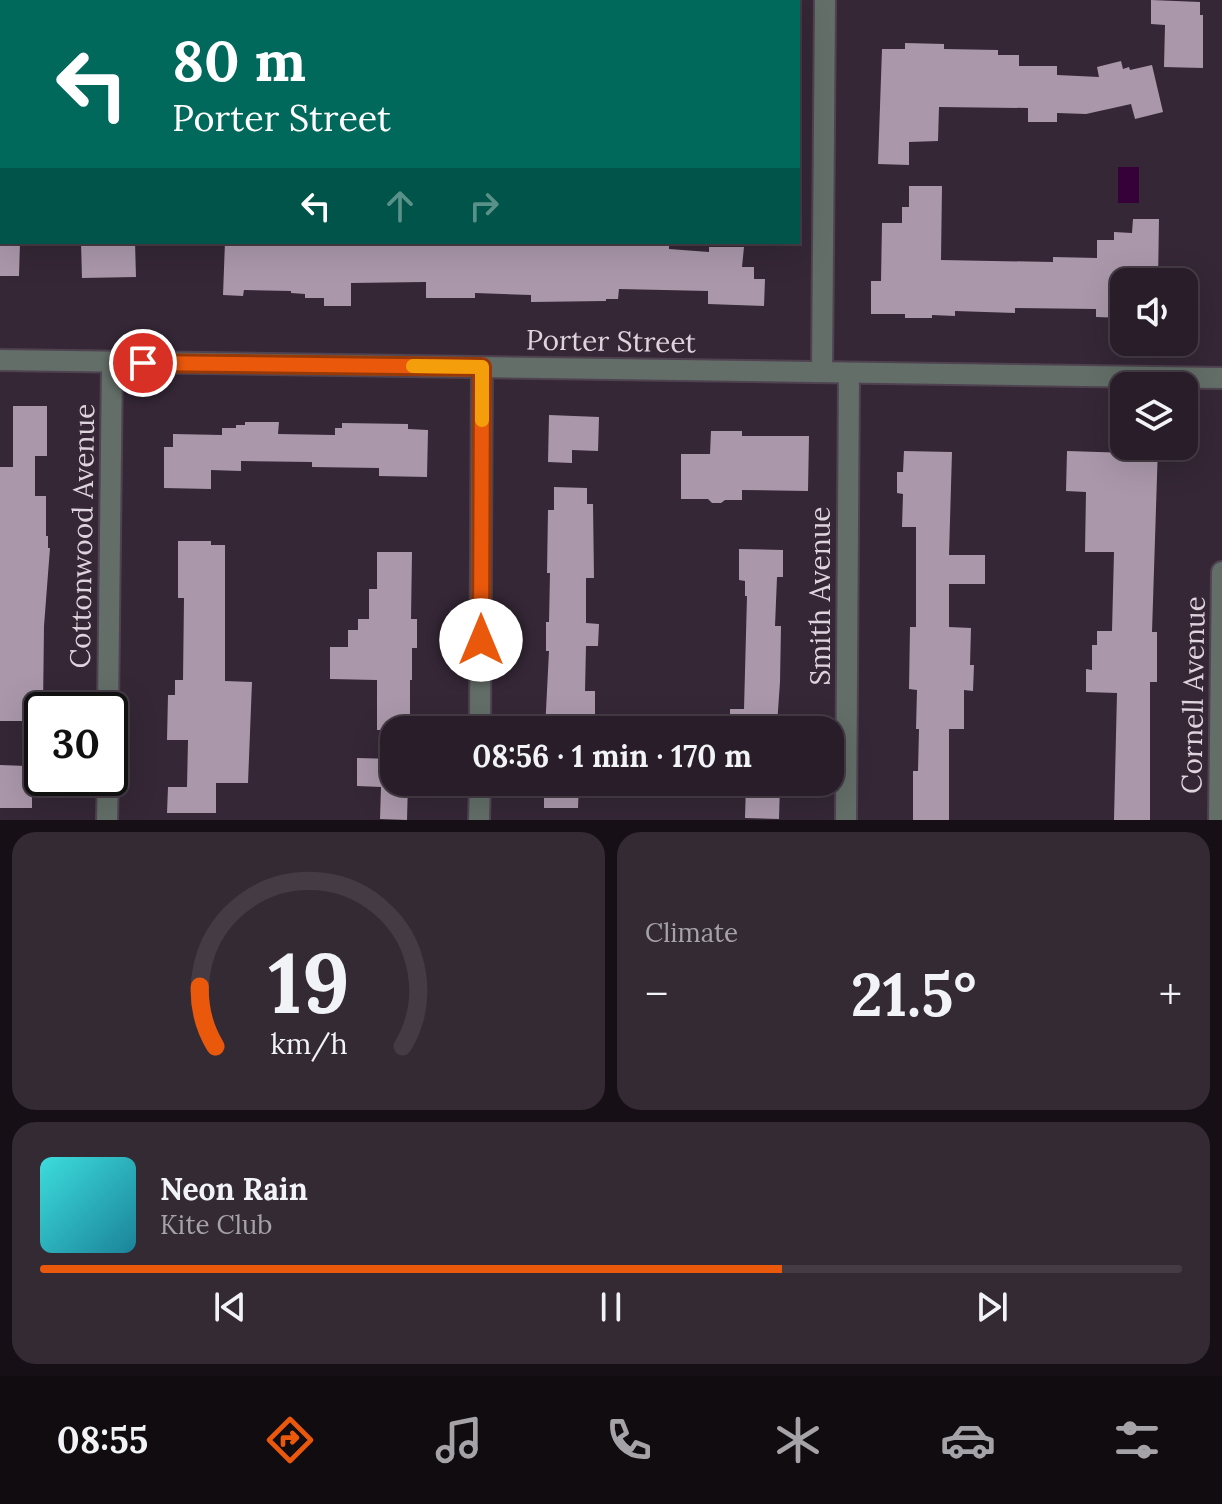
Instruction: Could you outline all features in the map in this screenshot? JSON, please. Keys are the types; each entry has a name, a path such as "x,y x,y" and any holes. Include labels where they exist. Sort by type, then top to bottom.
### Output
{"street":[{"path":"822,372 825,0"},
{"name":"Porter Street","path":"0,360 1222,378"},
{"name":"Cottonwood Avenue","path":"108,692 112,362"},
{"path":"480,716 482,367"},
{"name":"Smith Avenue","path":"846,820 849,373"},
{"name":"Cornell Avenue","path":"1219,820 1222,572"},
{"path":"107,820 108,796"},
{"path":"479,820 480,796"}],"shaded area":[{"path":"1118,167 1139,167 1139,203 1118,203"}],"building":[{"path":"1151,0 1200,2 1200,15 1203,15 1203,68 1164,67 1165,25 1151,24"},
{"path":"905,43 944,44 944,49 998,50 998,55 1019,55 1019,66 1057,66 1057,75 1099,77 1097,67 1121,61 1123,69 1129,67 1130,70 1152,65 1163,112 1135,119 1131,104 1086,114 1057,113 1057,122 1028,122 1028,108 939,107 938,141 909,142 909,165 878,164 882,49 905,49"},
{"path":"909,186 942,186 941,260 1053,262 1053,257 1097,258 1097,240 1114,240 1114,232 1132,233 1133,219 1159,219 1158,268 1110,268 1110,318 1096,317 1096,309 1015,308 1015,313 955,311 955,316 932,315 932,318 871,314 871,281 881,281 882,223 902,223 902,207 909,207"},
{"path":"0,244 20,244 19,276 0,276"},
{"path":"81,244 135,244 136,277 82,278"},
{"path":"225,244 669,244 669,249 709,252 709,247 744,247 742,267 754,267 754,279 765,279 764,306 708,304 708,291 619,289 618,299 606,301 531,302 531,295 475,293 475,298 426,298 426,282 351,283 351,306 324,306 324,298 305,298 305,294 291,291 244,290 243,296 223,295"},
{"path":"13,406 47,406 47,456 35,456 35,496 46,496 46,536 50,548 43,692 24,692 24,721 0,721 0,467 13,467"},
{"path":"549,415 599,417 598,451 572,450 572,463 548,462"},
{"path":"245,422 279,422 278,434 335,435 335,428 342,428 342,423 408,424 408,429 428,430 427,477 379,476 379,468 312,467 312,462 241,461 241,471 211,470 211,489 164,488 164,447 173,447 173,434 222,435 222,428 236,428 236,425 245,425"},
{"path":"711,431 742,431 742,436 809,436 808,491 742,490 742,500 725,500 721,503 712,503 708,499 681,499 681,454 710,454"},
{"path":"904,451 952,452 949,555 985,555 985,584 949,584 949,627 971,628 970,665 974,665 973,691 964,690 964,729 949,729 949,820 913,820 913,771 918,771 919,729 916,729 917,690 909,689 910,627 916,627 916,527 902,527 903,494 897,493 897,472 903,472"},
{"path":"1067,451 1110,452 1110,460 1158,460 1152,632 1157,632 1157,682 1150,682 1150,820 1114,820 1117,693 1086,692 1086,669 1092,670 1092,645 1097,645 1097,631 1112,631 1114,552 1085,552 1086,492 1066,491"},
{"path":"554,487 587,488 587,504 593,504 594,578 586,578 586,623 599,624 598,646 586,646 585,691 595,691 595,716 546,716 549,651 546,651 546,622 549,622 550,573 547,573 548,510 554,510"},
{"path":"178,541 211,541 211,545 225,545 225,681 252,682 248,783 216,783 216,813 167,813 168,787 187,787 188,740 167,740 168,695 175,695 175,680 183,680 184,598 178,598"},
{"path":"739,549 783,550 783,577 777,577 775,626 781,626 778,716 730,716 730,709 744,709 747,596 745,581 739,580"},
{"path":"377,552 412,552 411,619 417,619 417,648 412,648 410,716 380,716 380,730 377,730 377,680 330,679 330,647 348,647 348,630 358,630 358,619 369,619 369,589 377,589"},
{"path":"357,758 380,759 380,787 357,786"},
{"path":"0,765 24,766 24,796 32,796 32,808 0,808"},
{"path":"381,796 408,796 407,820 380,819"},
{"path":"544,796 578,796 578,808 544,808"},
{"path":"746,796 780,796 779,819 745,818"}],"slow traffic":[{"path":"413,366 482,367 482,420"}],"route":[{"path":"143,363 482,367 481,640"}]}
